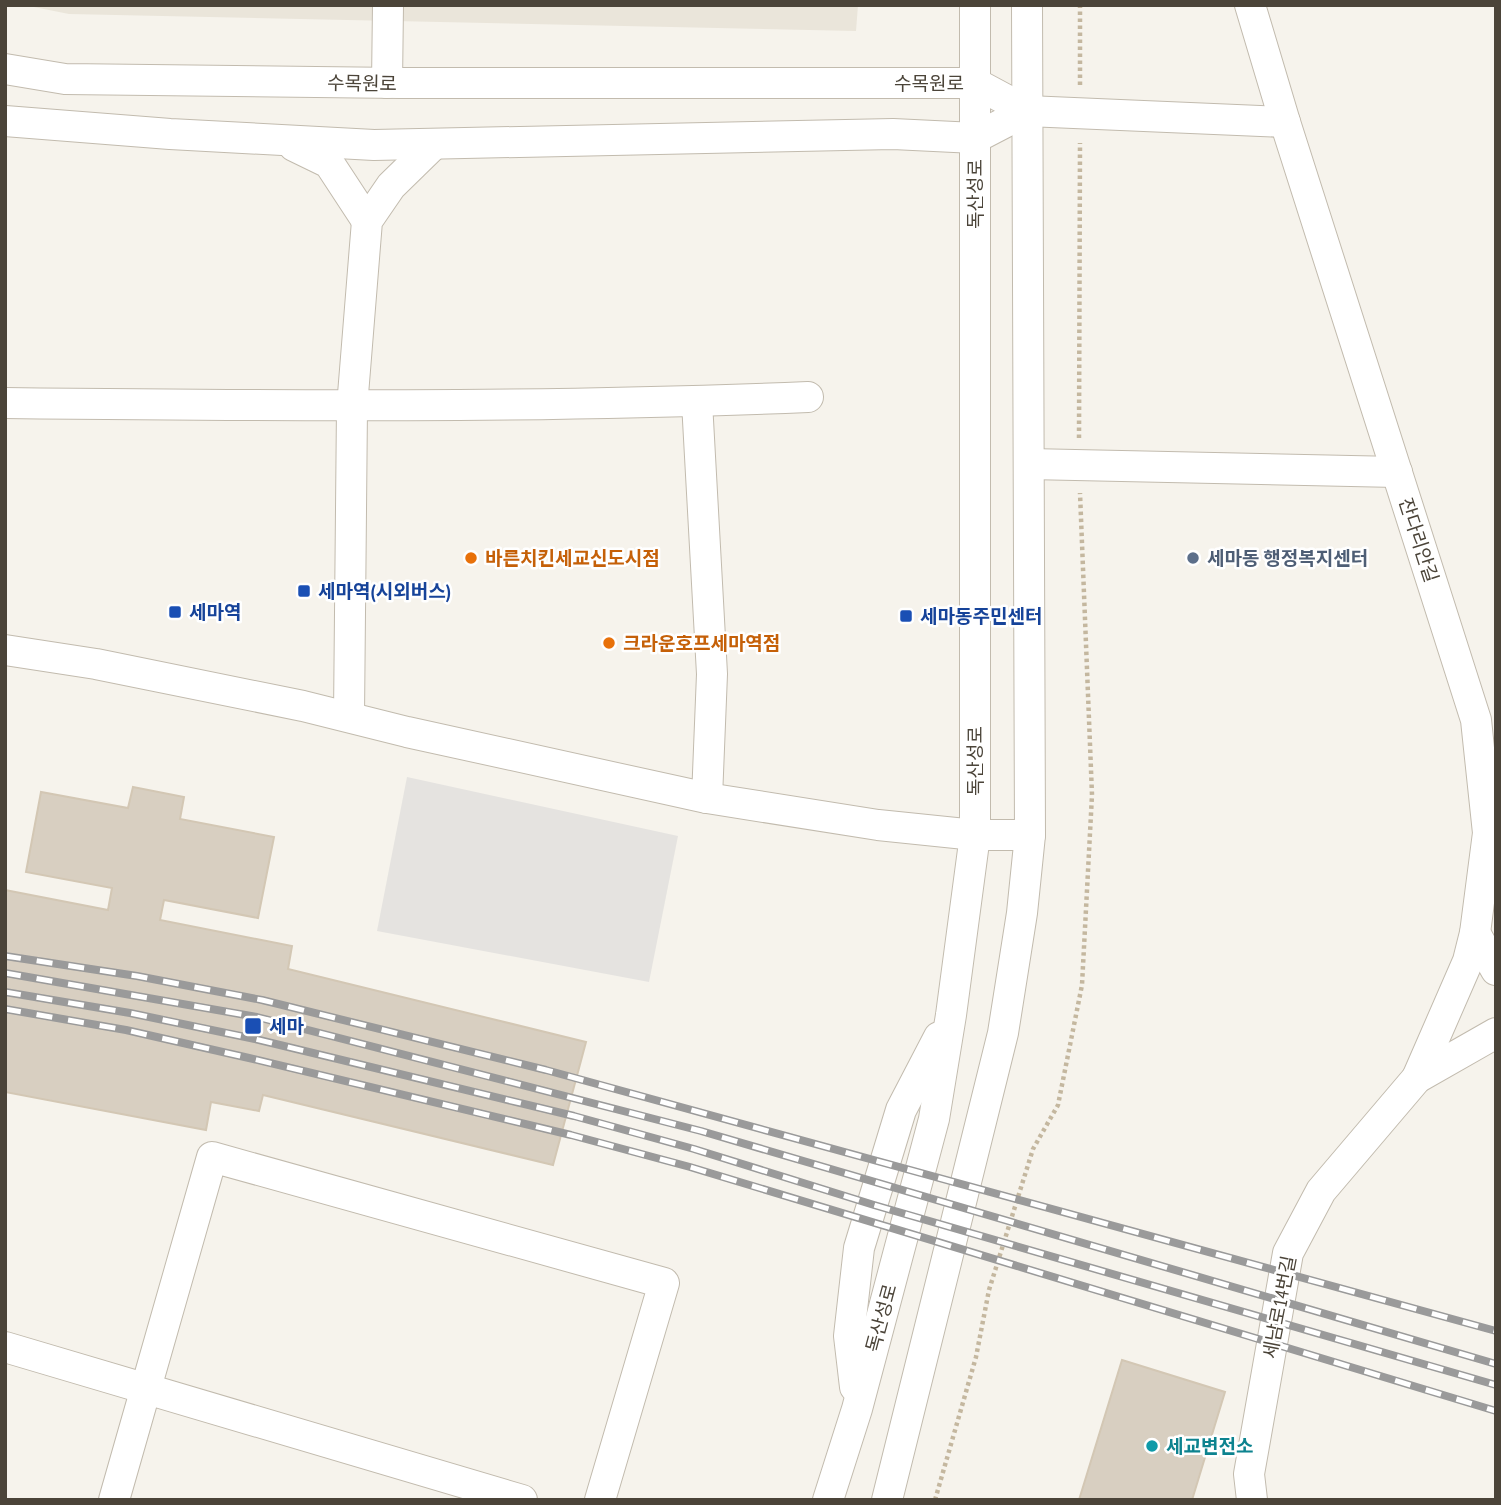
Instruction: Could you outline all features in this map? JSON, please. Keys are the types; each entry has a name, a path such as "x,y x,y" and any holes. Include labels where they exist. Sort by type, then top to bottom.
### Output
{"street":[{"path":"387,83 388,5"},
{"name":"독산성로","path":"828,1500 857,1409 934,1119 975,835 975,5"},
{"path":"887,1500 1003,1033 1022,913 1030,835 1027,5"},
{"name":"잔다리안길","path":"1250,5 1284,122 1476,720 1488,833 1475,933 1468,961 1417,1078"},
{"name":"수목원로","path":"5,69 65,79 387,83 975,83 1027,111"},
{"path":"5,121 170,134 374,145 893,134 975,138 1027,111 1284,122"},
{"path":"282,139 329,163 367,221"},
{"path":"349,716 352,407 367,221 391,186 434,144"},
{"path":"5,403 352,407 697,402 808,397"},
{"path":"697,402 712,674 707,798"},
{"path":"1029,464 1397,472"},
{"path":"5,650 96,664 349,716 407,732 707,798 877,825 975,835 1030,835"},
{"path":"1475,933 1496,970"},
{"name":"세남로14번길","path":"1252,1500 1249,1474 1288,1252 1321,1191 1417,1078 1496,1033"},
{"path":"114,1500 212,1157 664,1283 600,1500"},
{"path":"5,1347 522,1500"}],"shaded area":[{"path":"24,5 858,5 856,31 69,14"},
{"path":"407,777 678,836 649,982 377,931"}],"building":[{"path":"133,787 184,797 180,819 274,837 258,918 164,900 160,920 292,946 288,969 586,1042 553,1165 263,1095 259,1111 211,1102 206,1130 5,1092 5,890 108,910 112,888 26,872 41,792 128,808"},
{"name":"세교변전소","path":"1122,1360 1225,1392 1192,1500 1079,1500"}],"railway":[{"path":"5,956 137,976 262,1000 546,1070 1496,1331"},
{"path":"5,973 257,1017 701,1131 1496,1364"},
{"path":"5,992 130,1013 255,1039 574,1116 1496,1385"},
{"path":"5,1009 126,1030 249,1058 571,1135 690,1167 1496,1411"}],"place":[{"name":"바른치킨세교신도시점","path":"471,558"},
{"name":"세마동 행정복지센터","path":"1193,558"},
{"name":"세마역(시외버스)","path":"304,591"},
{"name":"세마역","path":"175,612"},
{"name":"세마동주민센터","path":"906,616"},
{"name":"크라운호프세마역점","path":"609,643"},
{"name":"세마","path":"253,1026"},
{"name":"세교변전소","path":"1152,1446"}]}
